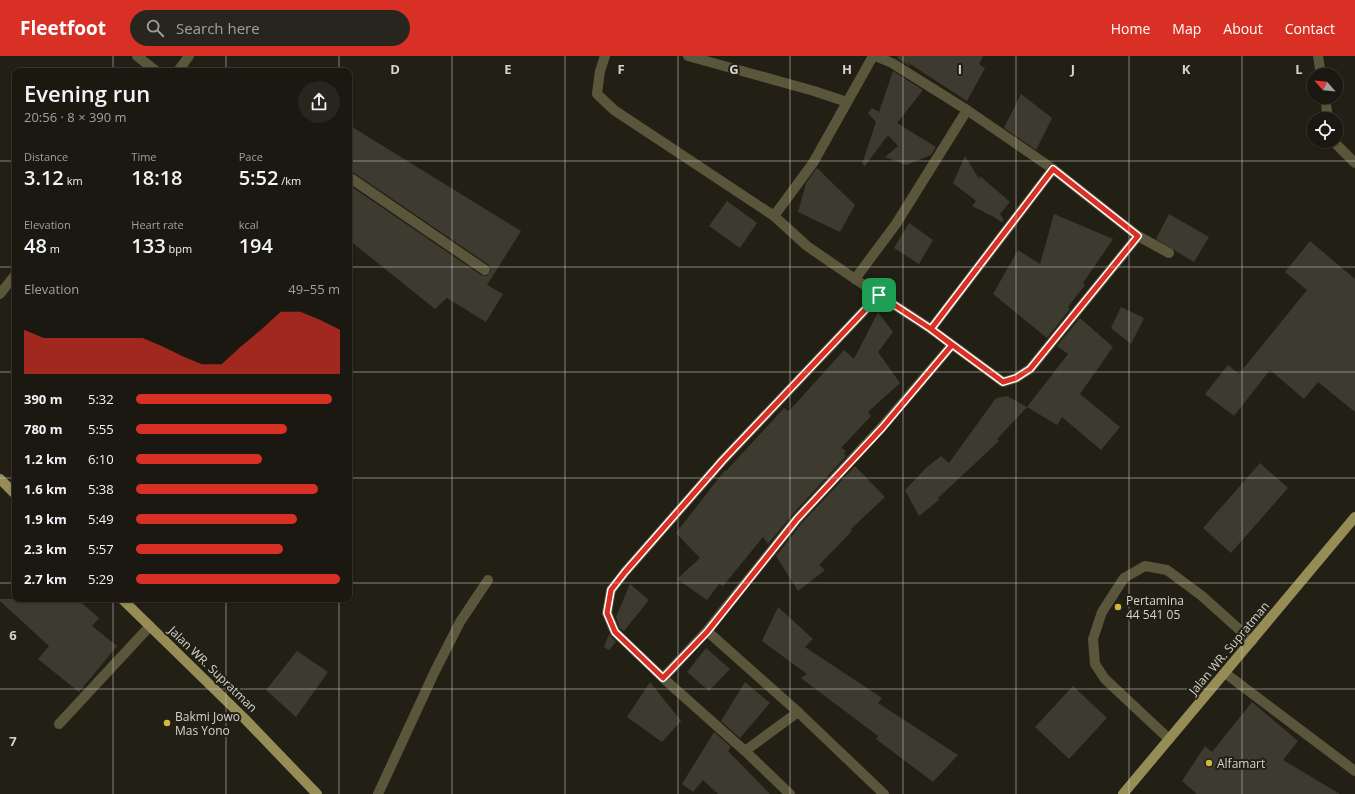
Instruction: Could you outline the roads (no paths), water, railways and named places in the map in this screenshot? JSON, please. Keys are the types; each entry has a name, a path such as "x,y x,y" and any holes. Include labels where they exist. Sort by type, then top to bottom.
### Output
{"main road":[{"path":"0,479 12,491"},
{"name":"Jalan WR. Supratman","path":"1123,794 1355,517"},
{"name":"Jalan WR. Supratman","path":"125,602 245,719 317,794"}],"street":[{"path":"137,56 152,68"},
{"path":"180,68 189,56"},
{"path":"605,56 600,71 597,94 614,110 774,216 807,246 931,329 1003,382 1016,378 1030,369 1138,236"},
{"path":"688,56 814,91 847,102"},
{"path":"774,216 813,163 874,56 892,63 967,110 1053,169 1138,236 1168,253"},
{"path":"1318,56 1320,68"},
{"path":"855,279 896,224 967,110"},
{"path":"1340,148 1355,163"},
{"path":"931,329 1053,169"},
{"path":"352,179 485,270"},
{"path":"0,294 12,278"},
{"path":"790,794 615,632 607,613 611,590 723,460 879,295"},
{"path":"663,678 707,632 797,519 882,428 952,345"},
{"path":"1169,739 1105,679 1094,664 1093,638 1102,612 1124,578 1145,566 1167,570 1202,596 1252,641"},
{"path":"378,794 456,629 488,580"},
{"path":"59,724 150,626"},
{"path":"707,632 798,712 884,794"},
{"path":"1225,673 1355,771"},
{"path":"745,751 798,712"}],"place":[{"name":"Pertamina 44 541 05","path":"1118,607"},
{"name":"Bakmi Jowo Mas Yono","path":"167,723"},
{"name":"Alfamart","path":"1209,763"}]}
